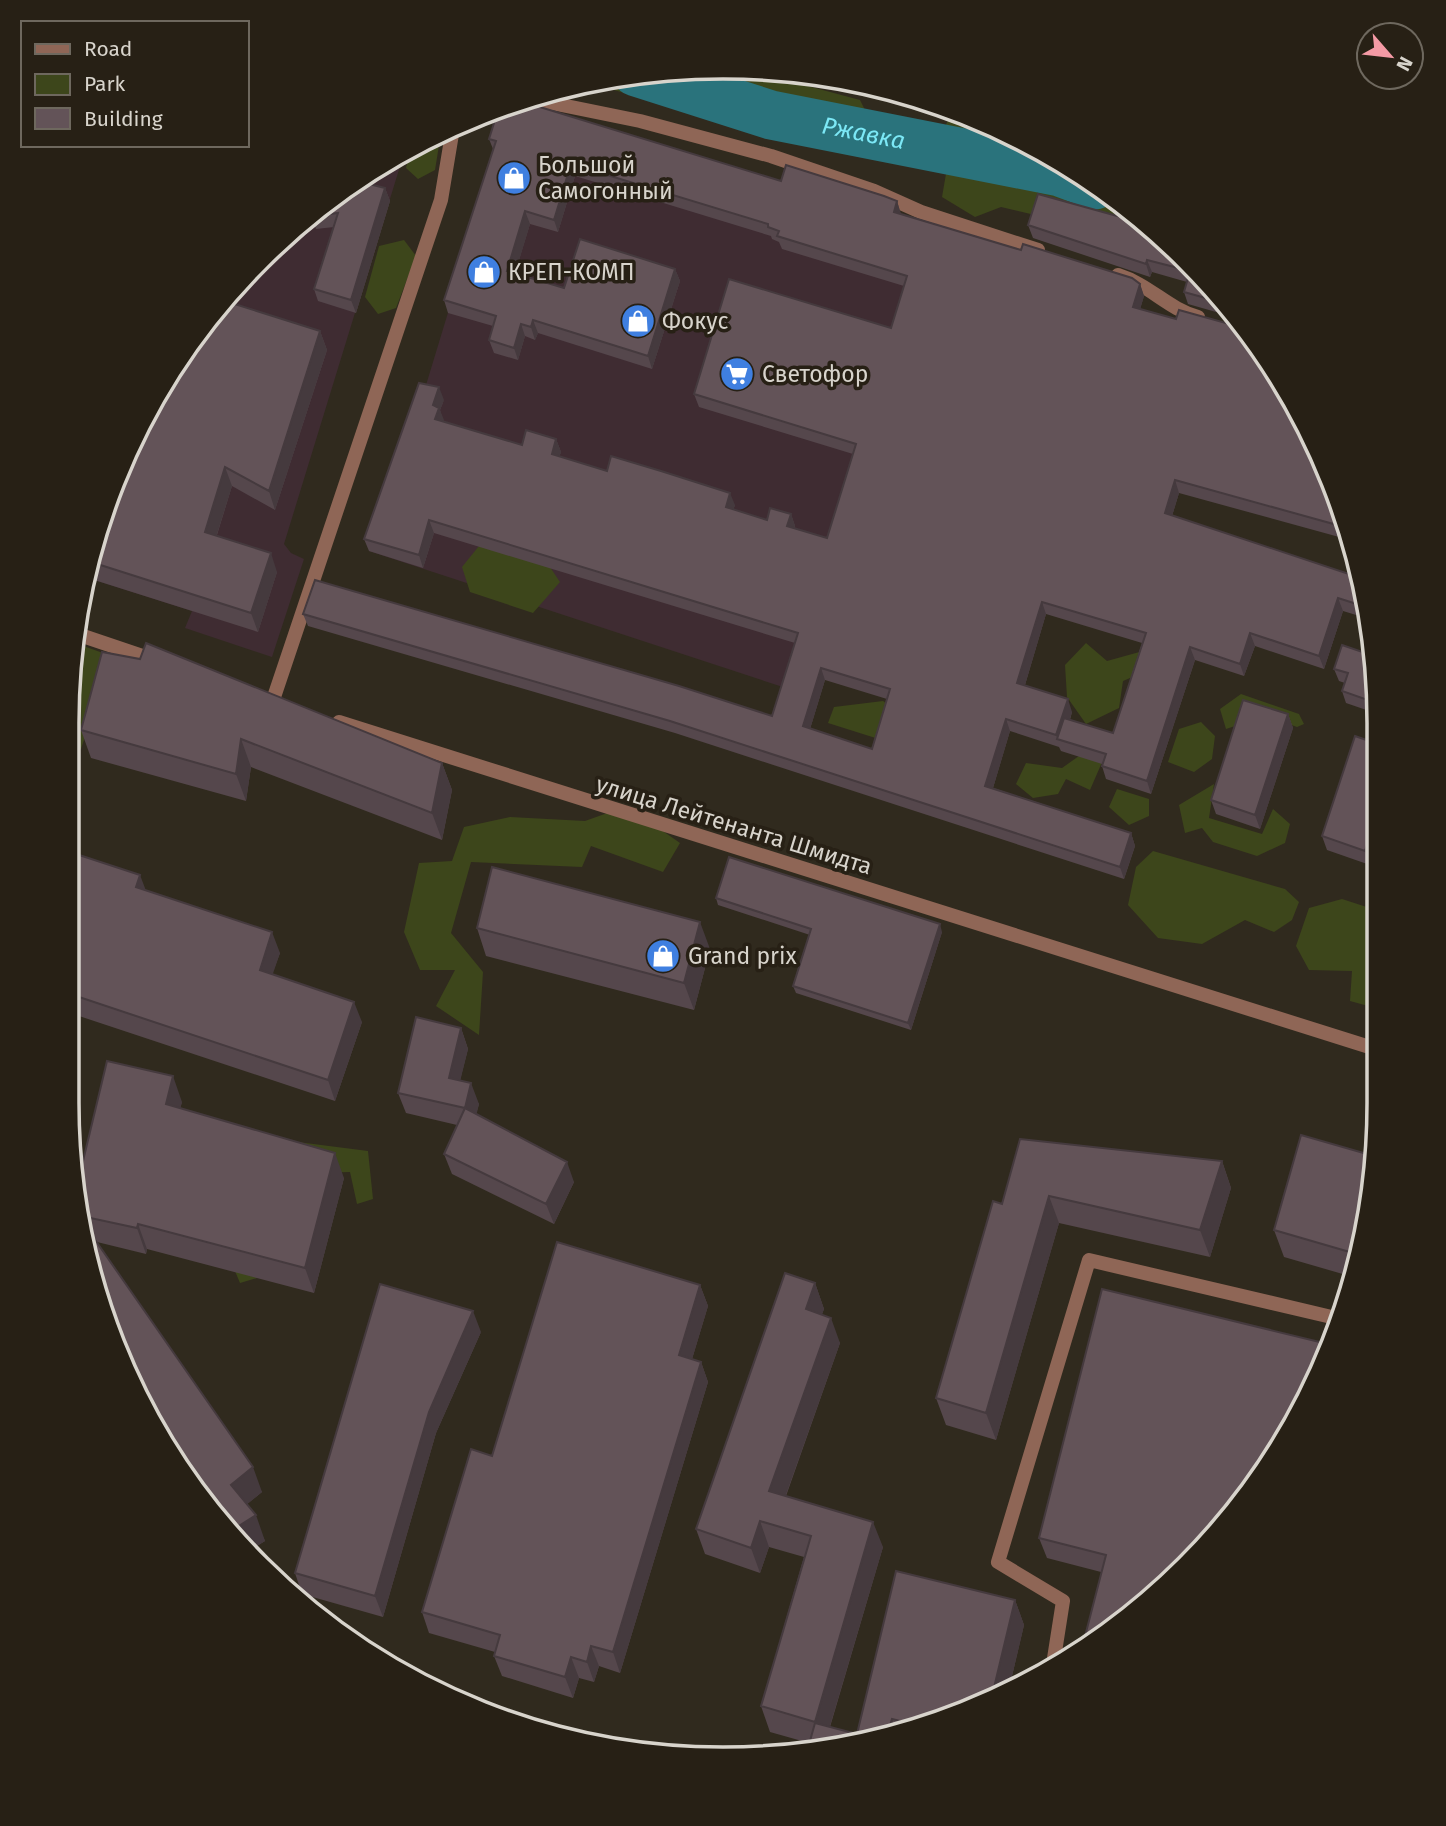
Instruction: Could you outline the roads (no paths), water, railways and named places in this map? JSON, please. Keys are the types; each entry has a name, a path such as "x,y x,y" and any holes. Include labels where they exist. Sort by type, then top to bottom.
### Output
{"street":[{"path":"550,103 640,121 771,156 874,191 921,212 1047,252"},
{"path":"273,701 441,200 451,139"},
{"path":"1107,272 1141,282 1184,313 1209,321"},
{"path":"84,636 167,664"},
{"name":"улица Лейтенанта Шмидта","path":"325,718 1367,1046"},
{"path":"1054,1655 1063,1601 998,1562 1089,1260 1330,1317"}],"waterway":[{"name":"Ржавка","path":"666,81 771,115 1055,171"}],"place":[{"name":"Большой Самогонный","path":"514,178"},
{"name":"КРЕП-КОМП","path":"484,272"},
{"name":"Фокус","path":"638,321"},
{"name":"Светофор","path":"737,374"},
{"name":"Grand prix","path":"663,956"}]}
